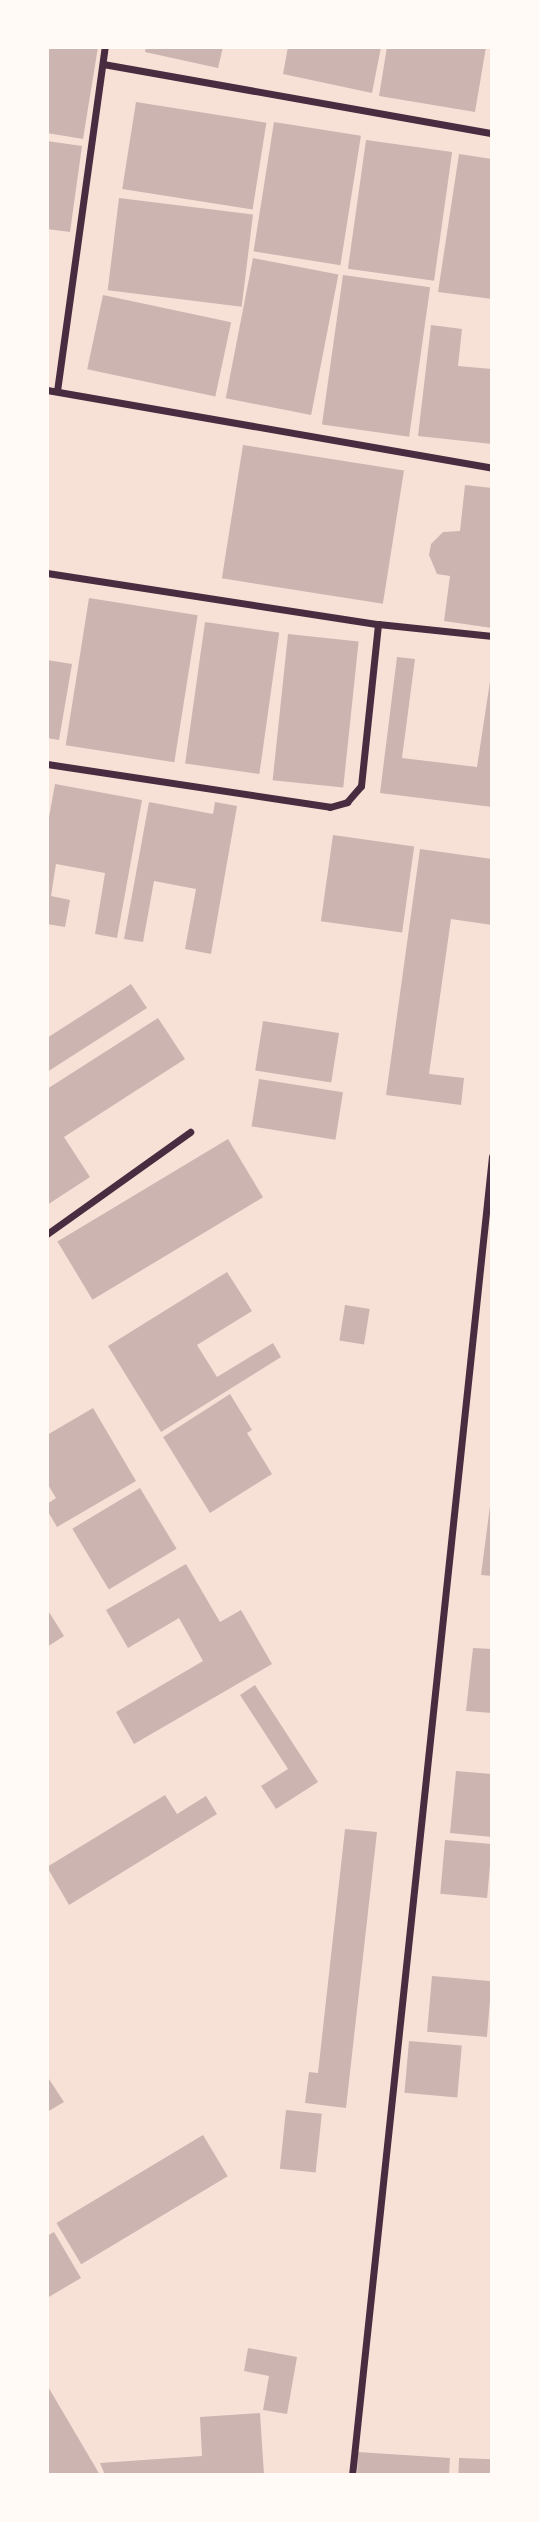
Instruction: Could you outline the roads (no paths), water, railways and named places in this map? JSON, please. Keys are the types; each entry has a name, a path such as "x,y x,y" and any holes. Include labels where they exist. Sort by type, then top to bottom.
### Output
{"street":[{"path":"57,391 106,47"},
{"path":"103,64 492,133"},
{"path":"47,390 492,468"},
{"path":"47,573 378,624 492,636"},
{"path":"47,764 330,807 347,803 361,786 378,624"},
{"path":"47,1234 190,1132"},
{"path":"352,2475 492,1156"}]}
